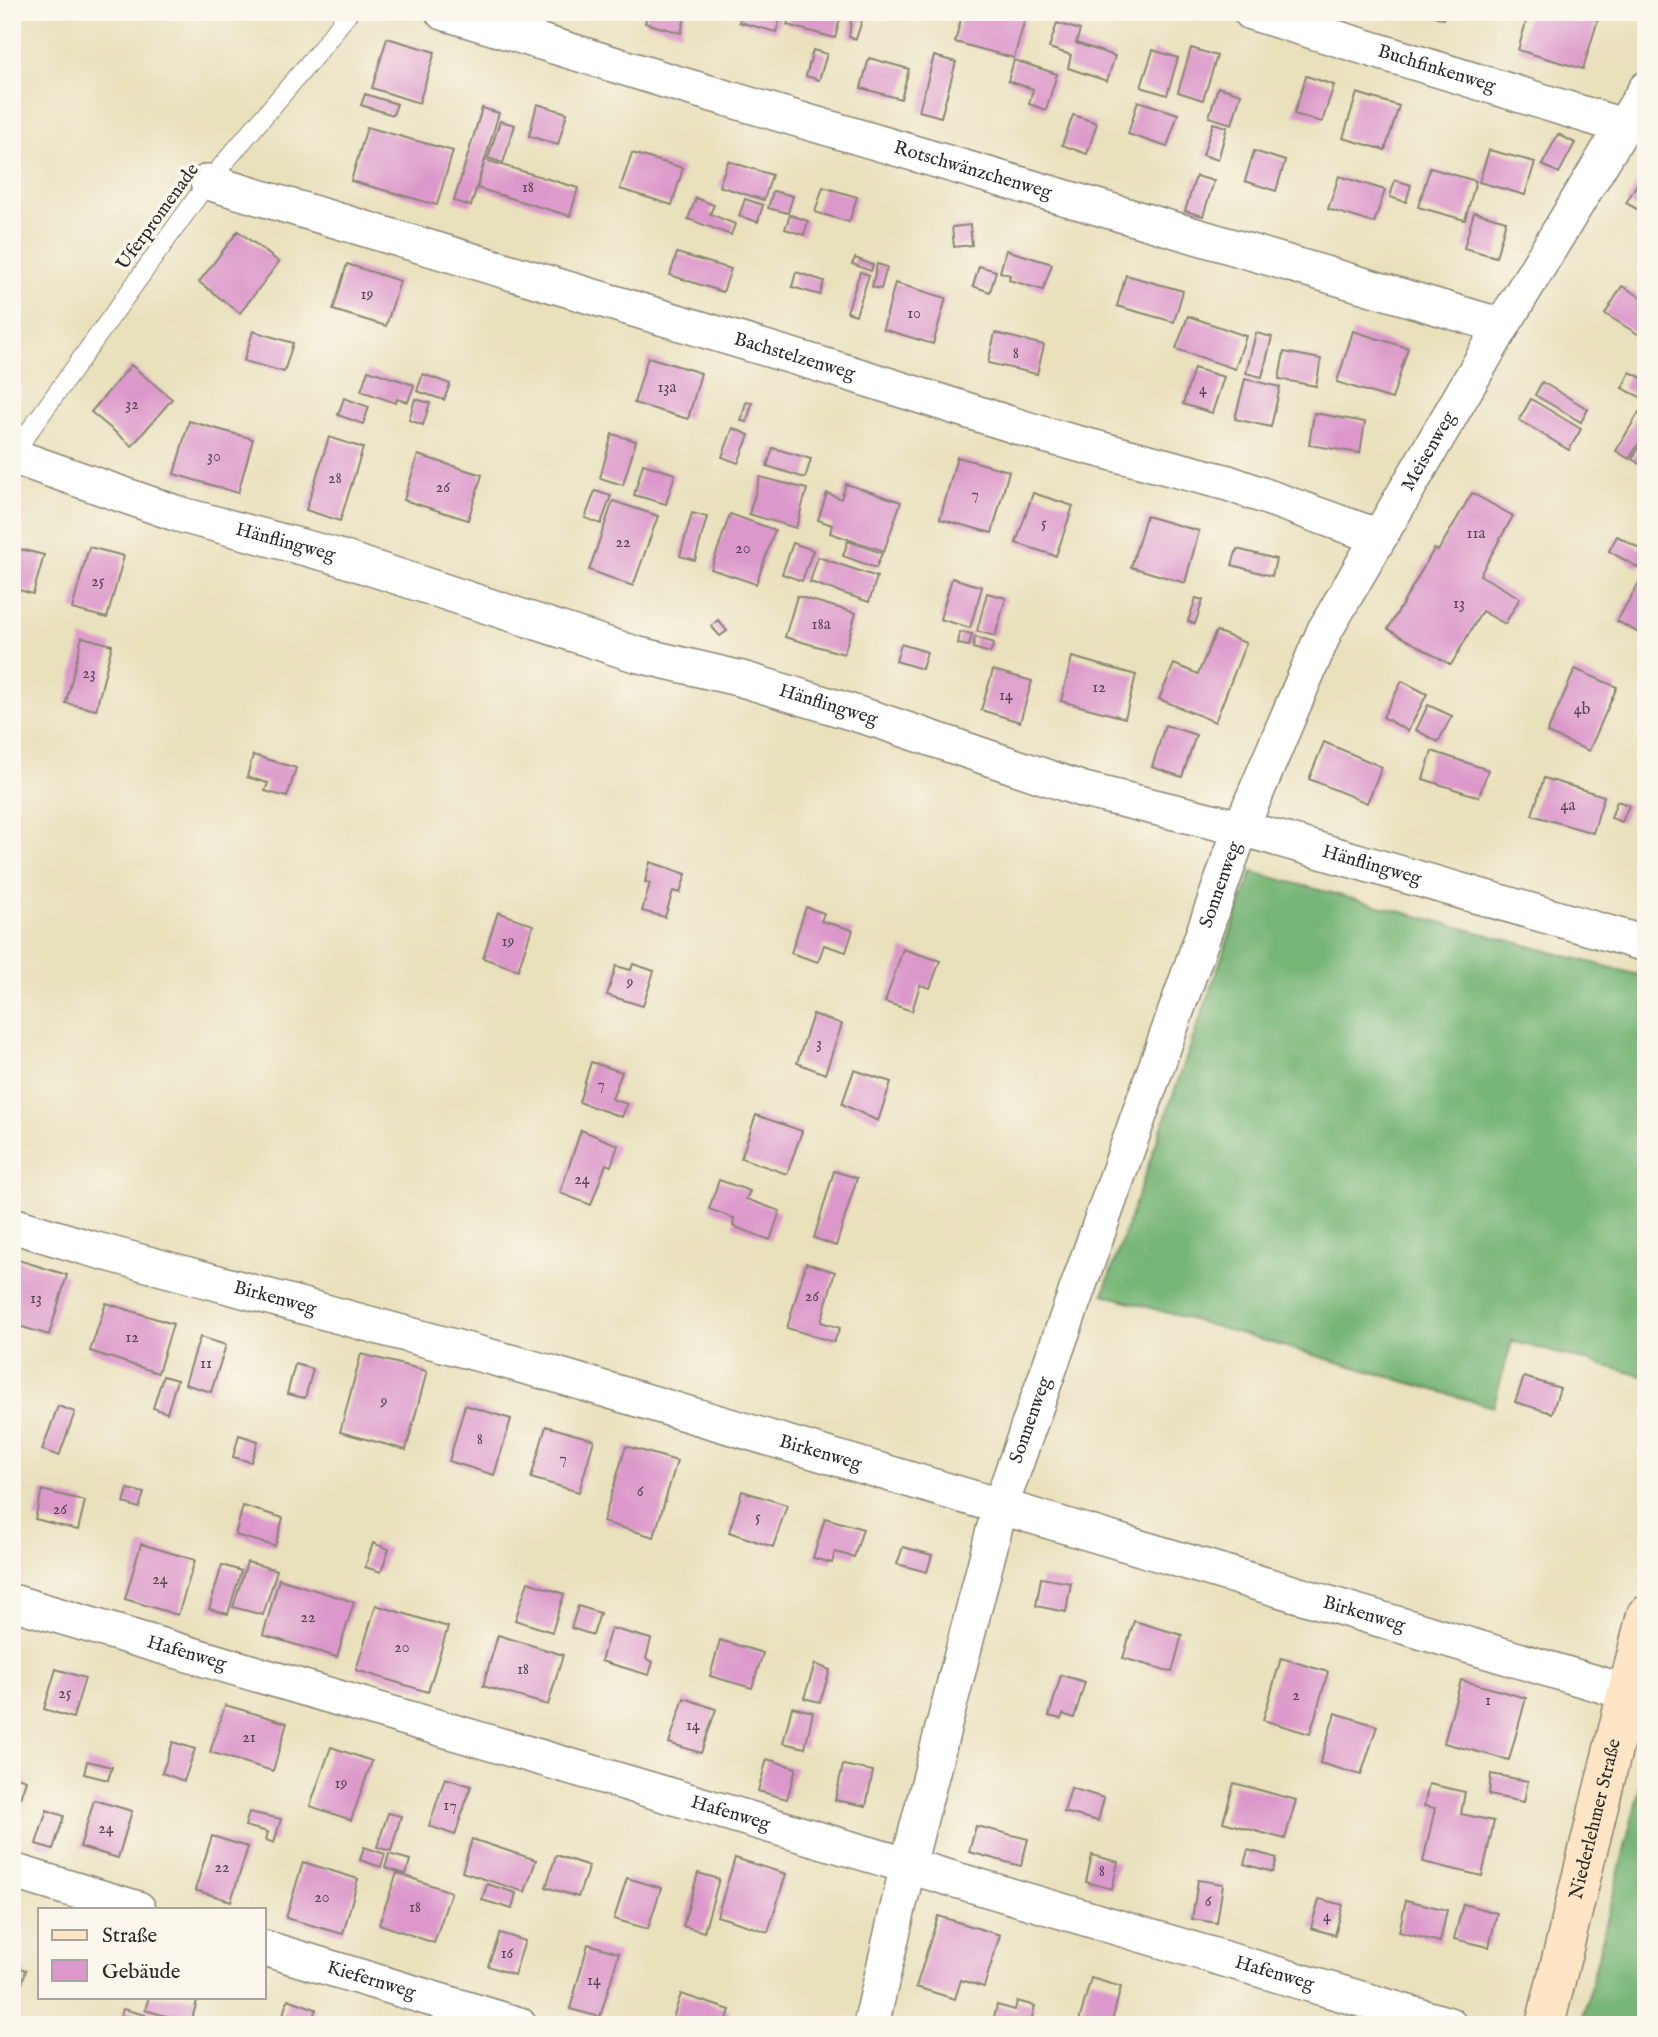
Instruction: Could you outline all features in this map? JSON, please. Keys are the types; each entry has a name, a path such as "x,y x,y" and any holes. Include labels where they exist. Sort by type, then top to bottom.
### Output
{"main road":[{"name":"Niederlehmer Straße","path":"1545,2025 1646,1615"}],"street":[{"name":"Rotschwänzchenweg","path":"443,12 668,81 1502,326"},
{"name":"Buchfinkenweg","path":"1251,12 1622,126"},
{"name":"Meisenweg","path":"1241,828 1325,630 1502,326 1646,89"},
{"name":"Bachstelzenweg","path":"208,183 852,374 1045,435 1228,483 1379,537"},
{"name":"Hänflingweg","path":"12,456 178,514 332,555 635,654 742,679 880,721 1084,790 1241,828 1646,944"},
{"name":"Sonnenweg","path":"871,2025 908,1865 1000,1507 1241,828"},
{"name":"Birkenweg","path":"12,1225 550,1373 1626,1692"},
{"name":"Hafenweg","path":"12,1602 1449,2025"},
{"path":"12,1871 135,1908"},
{"name":"Kiefernweg","path":"266,1949 519,2025"}],"lane":[{"name":"Uferpromenade","path":"12,456 208,183 349,12"}],"green space":[{"path":"1252,872 1646,977 1646,1377 1512,1341 1493,1407 1103,1294"},
{"path":"1646,1763 1646,2025 1581,2025"}],"building":[{"path":"648,12 686,12 681,33 645,23"},
{"path":"742,12 782,12 776,32 739,22"},
{"path":"791,12 842,12 835,38 787,25"},
{"path":"963,12 1027,12 1014,58 955,42"},
{"path":"1424,12 1445,12 1443,19"},
{"path":"1529,12 1575,12 1598,19 1583,69 1518,50"},
{"path":"852,14 863,17 856,39 849,37"},
{"path":"1057,23 1080,30 1076,43 1115,56 1107,81 1068,68 1071,55 1049,48"},
{"path":"387,38 435,52 419,103 372,88"},
{"path":"1191,48 1217,56 1203,100 1178,92"},
{"path":"813,50 827,54 819,80 806,76"},
{"path":"1153,50 1178,58 1167,95 1141,87"},
{"path":"934,56 956,62 941,117 919,111"},
{"path":"869,58 909,69 901,99 861,88"},
{"path":"1014,60 1057,74 1046,110 1029,104 1033,89 1008,81"},
{"path":"1306,76 1334,85 1322,122 1294,114"},
{"path":"1218,87 1241,94 1232,124 1209,117"},
{"path":"1357,93 1399,106 1385,150 1343,138"},
{"path":"365,94 397,104 393,115 361,105"},
{"path":"1138,101 1178,114 1167,147 1128,134"},
{"path":"537,104 567,113 558,145 529,136"},
{"path":"482,108 499,113 471,206 454,201"},
{"path":"1073,115 1097,123 1087,154 1062,145"},
{"path":"500,121 515,125 503,163 488,158"},
{"path":"1213,123 1227,127 1218,160 1203,155"},
{"path":"367,127 453,151 437,205 351,181"},
{"path":"1558,134 1575,143 1559,173 1542,165"},
{"path":"1489,150 1535,162 1525,195 1479,182"},
{"path":"1254,151 1285,161 1276,191 1245,181"},
{"path":"632,153 683,168 672,205 620,189"},
{"path":"485,160 578,188 570,216 477,188"},
{"path":"728,161 772,175 764,200 719,186"},
{"path":"1430,168 1476,181 1465,220 1418,207"},
{"path":"1646,168 1646,214 1626,203"},
{"path":"1196,176 1214,181 1203,216 1185,211"},
{"path":"1339,176 1385,190 1374,223 1328,209"},
{"path":"1395,180 1411,185 1406,202 1390,197"},
{"path":"823,187 857,197 849,222 815,212"},
{"path":"773,191 793,196 788,213 768,208"},
{"path":"696,198 714,205 710,214 735,224 731,235 688,219"},
{"path":"745,199 763,205 758,222 739,216"},
{"path":"1474,212 1506,221 1496,257 1464,248"},
{"path":"790,215 808,221 804,235 785,229"},
{"path":"970,225 972,245 954,247 952,227"},
{"path":"238,231 279,262 240,313 199,282"},
{"path":"1006,250 1052,264 1043,290 1009,280 1010,275 1000,272"},
{"path":"677,253 731,269 723,292 670,275"},
{"path":"855,258 873,265 871,271 852,264"},
{"path":"347,264 400,281 386,326 333,310"},
{"path":"877,264 887,267 881,289 872,287"},
{"path":"979,266 996,271 990,292 973,286"},
{"path":"796,272 824,281 820,295 792,287"},
{"path":"860,272 869,275 856,315 847,312"},
{"path":"1126,275 1183,291 1174,322 1117,306"},
{"path":"895,283 946,298 933,344 883,329"},
{"path":"1622,286 1646,300 1646,339 1605,314"},
{"path":"1188,316 1246,336 1235,369 1176,349"},
{"path":"253,331 293,343 284,372 244,361"},
{"path":"1353,331 1408,348 1392,399 1337,382"},
{"path":"995,333 1044,345 1037,374 988,363"},
{"path":"1256,333 1272,337 1262,377 1246,373"},
{"path":"1284,352 1321,359 1316,386 1279,379"},
{"path":"648,357 701,373 688,419 634,403"},
{"path":"131,365 172,399 132,446 91,412"},
{"path":"1194,368 1224,377 1212,413 1183,404"},
{"path":"368,370 414,385 408,402 397,399 396,403 361,391"},
{"path":"1630,372 1646,380 1646,400 1622,388"},
{"path":"423,374 450,384 444,400 417,391"},
{"path":"1245,379 1280,387 1271,427 1235,419"},
{"path":"1542,382 1588,409 1581,422 1535,395"},
{"path":"344,398 369,407 363,424 338,415"},
{"path":"415,399 430,403 423,425 409,420"},
{"path":"1531,399 1581,429 1569,450 1519,420"},
{"path":"746,402 752,403 747,422 741,421"},
{"path":"1639,412 1646,416 1646,432 1629,459 1616,451"},
{"path":"1314,413 1365,422 1360,453 1309,445"},
{"path":"189,421 253,439 238,493 174,474"},
{"path":"733,428 749,435 738,463 722,457"},
{"path":"612,434 636,441 623,485 600,478"},
{"path":"329,437 363,448 340,521 306,510"},
{"path":"1642,442 1646,444 1644,467 1632,459"},
{"path":"773,448 811,459 805,478 767,466"},
{"path":"418,455 482,475 468,520 404,500"},
{"path":"957,457 1009,471 992,533 940,519"},
{"path":"643,464 675,474 666,504 634,495"},
{"path":"760,477 807,489 796,528 749,514"},
{"path":"846,484 901,502 884,551 830,533 832,525 818,520 827,493 841,499"},
{"path":"595,491 611,496 601,524 585,518"},
{"path":"1033,493 1073,506 1056,556 1016,543"},
{"path":"1472,493 1513,516 1480,575 1520,598 1505,624 1482,611 1451,665 1388,629 1434,549 1438,551"},
{"path":"613,501 658,516 633,586 589,570"},
{"path":"692,513 707,517 695,560 680,556"},
{"path":"730,514 775,530 756,584 711,569"},
{"path":"1146,516 1199,531 1185,583 1131,567"},
{"path":"1617,536 1646,552 1639,568 1609,551"},
{"path":"848,541 882,553 876,568 843,556"},
{"path":"793,543 813,550 802,581 782,574"},
{"path":"12,547 44,555 33,594 12,588"},
{"path":"89,547 124,556 107,618 72,609"},
{"path":"1237,549 1276,559 1272,576 1232,565"},
{"path":"818,557 877,577 869,602 810,582"},
{"path":"952,578 982,587 970,628 940,619"},
{"path":"1640,581 1646,585 1646,637 1617,621"},
{"path":"987,593 1006,598 995,636 977,631"},
{"path":"797,596 856,613 844,654 785,637"},
{"path":"1196,598 1203,600 1195,624 1188,621"},
{"path":"718,620 727,631 720,636 711,626"},
{"path":"1216,631 1246,643 1215,722 1159,699 1174,664 1198,674"},
{"path":"960,632 972,634 969,646 958,644"},
{"path":"82,637 112,645 96,710 66,703"},
{"path":"975,637 994,643 990,653 973,648"},
{"path":"901,644 927,652 922,669 896,661"},
{"path":"1072,657 1136,675 1125,718 1061,701"},
{"path":"1575,669 1617,687 1589,751 1547,733"},
{"path":"993,670 1032,681 1020,722 981,710"},
{"path":"1402,681 1427,694 1408,731 1383,717"},
{"path":"1428,705 1452,716 1438,742 1416,730"},
{"path":"1165,725 1196,735 1182,777 1152,767"},
{"path":"1324,742 1382,767 1367,803 1309,779"},
{"path":"1432,751 1488,770 1479,797 1423,779"},
{"path":"253,755 296,768 287,797 265,791 268,783 247,777"},
{"path":"1544,778 1604,796 1593,833 1532,815"},
{"path":"1617,801 1629,805 1622,822 1611,818"},
{"path":"650,862 686,874 680,893 673,891 665,917 642,911 650,883 645,882"},
{"path":"806,907 824,913 821,921 853,930 846,952 824,945 818,962 791,953"},
{"path":"498,912 533,925 518,970 483,958"},
{"path":"903,949 940,961 930,988 920,985 912,1011 885,1002"},
{"path":"633,964 654,971 643,1006 607,995 616,966 631,970"},
{"path":"813,1014 842,1024 825,1074 797,1063"},
{"path":"591,1062 622,1072 612,1099 627,1104 622,1117 579,1102"},
{"path":"854,1070 891,1082 878,1121 842,1104"},
{"path":"756,1115 802,1131 787,1174 741,1158"},
{"path":"581,1130 618,1145 611,1166 606,1164 591,1205 560,1193"},
{"path":"834,1171 857,1178 836,1246 814,1238"},
{"path":"719,1180 750,1191 746,1199 780,1211 770,1240 733,1226 734,1218 709,1209"},
{"path":"12,1258 67,1275 49,1335 12,1324"},
{"path":"806,1263 835,1272 821,1322 840,1328 834,1342 787,1328"},
{"path":"106,1303 173,1324 158,1373 90,1351"},
{"path":"200,1337 226,1345 211,1392 185,1384"},
{"path":"361,1354 427,1371 406,1450 340,1432"},
{"path":"295,1364 313,1369 305,1398 287,1394"},
{"path":"163,1376 177,1380 167,1413 153,1408"},
{"path":"1524,1377 1560,1388 1552,1413 1515,1402"},
{"path":"465,1405 511,1419 494,1475 449,1461"},
{"path":"58,1406 75,1412 59,1456 42,1450"},
{"path":"546,1426 594,1440 579,1492 531,1478"},
{"path":"239,1435 258,1441 251,1462 233,1457"},
{"path":"626,1446 677,1461 654,1537 603,1522"},
{"path":"128,1489 144,1493 139,1508 124,1503"},
{"path":"42,1490 85,1501 78,1530 35,1519"},
{"path":"742,1491 787,1505 773,1547 729,1532"},
{"path":"243,1506 283,1518 275,1546 235,1535"},
{"path":"825,1518 863,1529 854,1557 835,1552 832,1563 813,1558"},
{"path":"373,1543 389,1549 381,1572 365,1567"},
{"path":"141,1544 195,1560 178,1615 125,1599"},
{"path":"903,1547 932,1555 927,1572 897,1564"},
{"path":"247,1562 277,1570 263,1615 233,1607"},
{"path":"222,1565 241,1571 228,1614 209,1609"},
{"path":"1041,1578 1071,1583 1066,1612 1036,1606"},
{"path":"279,1579 354,1602 337,1657 263,1635"},
{"path":"528,1582 564,1594 552,1632 515,1620"},
{"path":"376,1605 448,1627 428,1692 356,1670"},
{"path":"578,1606 600,1613 593,1635 571,1628"},
{"path":"1134,1621 1182,1635 1172,1672 1123,1658"},
{"path":"611,1628 651,1639 646,1659 653,1662 649,1675 601,1661"},
{"path":"498,1635 563,1655 548,1705 483,1686"},
{"path":"720,1640 763,1653 752,1688 710,1676"},
{"path":"1281,1658 1328,1672 1310,1734 1263,1720"},
{"path":"815,1664 830,1670 820,1702 804,1698"},
{"path":"56,1669 85,1678 73,1718 44,1709"},
{"path":"1061,1675 1085,1682 1074,1718 1063,1714 1061,1719 1049,1716"},
{"path":"1461,1680 1526,1698 1509,1760 1444,1743"},
{"path":"684,1698 716,1709 701,1753 669,1743"},
{"path":"225,1705 287,1723 273,1771 210,1752"},
{"path":"792,1707 813,1712 805,1748 783,1743"},
{"path":"1335,1713 1377,1726 1361,1775 1320,1763"},
{"path":"173,1742 195,1749 184,1781 162,1773"},
{"path":"331,1747 372,1761 351,1820 310,1806"},
{"path":"767,1759 796,1768 787,1799 758,1791"},
{"path":"87,1761 112,1767 108,1780 84,1774"},
{"path":"843,1765 873,1771 866,1806 835,1800"},
{"path":"1491,1774 1528,1781 1524,1802 1489,1795"},
{"path":"12,1775 26,1780 13,1820 12,1820"},
{"path":"445,1778 471,1786 455,1835 429,1826"},
{"path":"1234,1783 1296,1800 1285,1839 1223,1822"},
{"path":"1429,1784 1465,1792 1461,1814 1494,1821 1482,1876 1423,1862 1435,1808 1424,1806"},
{"path":"1071,1788 1104,1798 1098,1821 1064,1812"},
{"path":"94,1800 132,1811 118,1858 80,1847"},
{"path":"47,1810 64,1816 53,1849 36,1844"},
{"path":"249,1812 281,1819 274,1843 266,1840 268,1832 245,1826"},
{"path":"388,1813 401,1816 391,1851 377,1847"},
{"path":"976,1826 1028,1839 1021,1866 969,1852"},
{"path":"212,1836 248,1847 231,1901 195,1890"},
{"path":"472,1839 536,1860 525,1892 462,1872"},
{"path":"364,1847 385,1854 381,1867 360,1860"},
{"path":"1248,1850 1277,1858 1273,1872 1244,1864"},
{"path":"389,1854 410,1860 406,1874 385,1868"},
{"path":"556,1855 589,1866 578,1897 546,1887"},
{"path":"1092,1855 1118,1862 1112,1889 1086,1882"},
{"path":"735,1858 786,1874 768,1932 717,1916"},
{"path":"303,1862 358,1879 343,1934 286,1918"},
{"path":"397,1873 451,1892 434,1943 379,1924"},
{"path":"698,1873 719,1879 704,1932 683,1926"},
{"path":"627,1878 661,1888 648,1929 614,1919"},
{"path":"1198,1880 1223,1884 1217,1923 1192,1919"},
{"path":"487,1884 516,1893 512,1909 482,1900"},
{"path":"1319,1899 1343,1905 1335,1935 1311,1928"},
{"path":"1406,1900 1447,1910 1440,1942 1399,1932"},
{"path":"1463,1904 1497,1913 1489,1947 1454,1939"},
{"path":"12,1911 18,1913 13,1930 12,1930"},
{"path":"938,1916 1000,1935 984,1987 961,1980 955,1999 916,1987"},
{"path":"500,1933 525,1941 514,1975 488,1966"},
{"path":"588,1944 619,1953 600,2017 570,2009"},
{"path":"12,1966 26,1970 15,2008 12,2008"},
{"path":"1091,1978 1121,1987 1111,2025 1078,2025"},
{"path":"681,1994 730,2010 725,2025 683,2025 672,2021"},
{"path":"149,1998 198,1998 191,2023 145,2010"},
{"path":"288,1999 316,2009 310,2025 292,2025 281,2021"},
{"path":"1017,2001 1035,2006 1030,2025 992,2025 997,2005 1015,2010"},
{"path":"123,2009 145,2015 142,2025 118,2025"}]}
